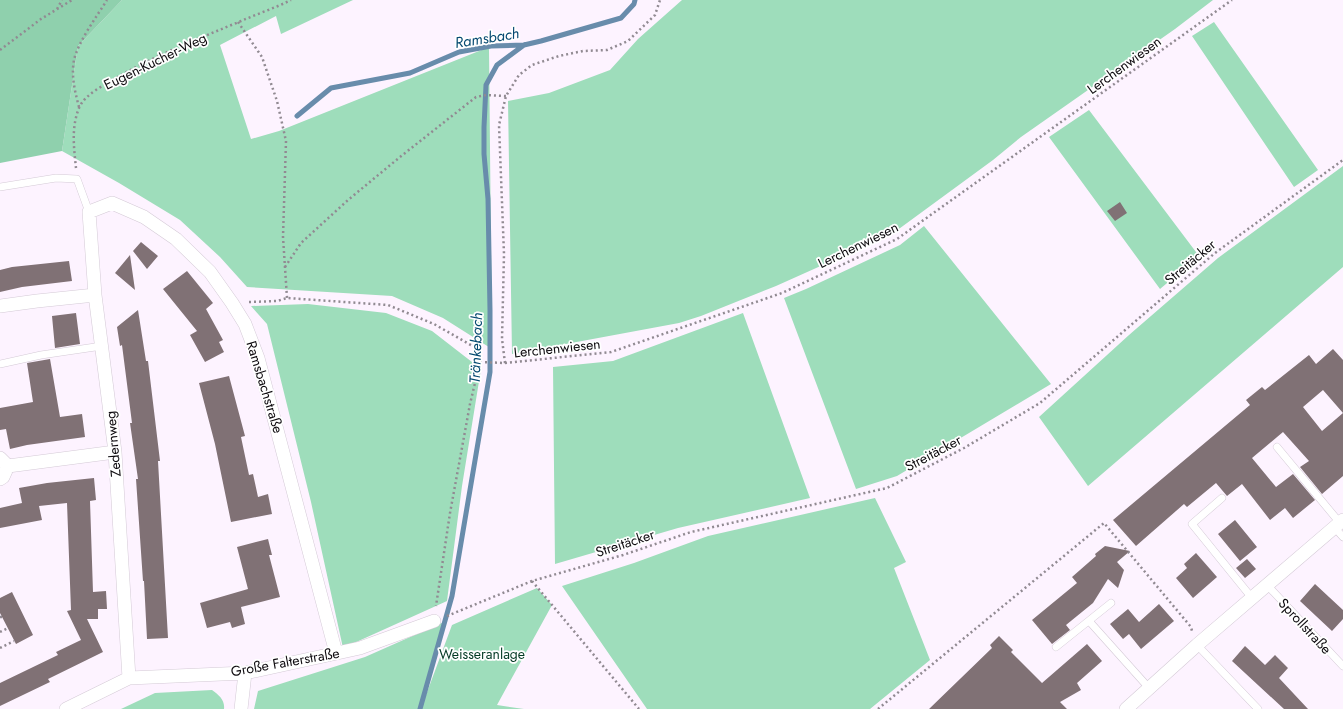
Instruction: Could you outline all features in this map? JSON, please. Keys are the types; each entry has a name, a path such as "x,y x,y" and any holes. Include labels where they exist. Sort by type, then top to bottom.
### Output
{"street":[{"name":"Ramsbachstraße","path":"89,212 112,203 144,217 176,239 210,272 232,302 245,324 258,358 336,653"},
{"name":"Zedernweg","path":"89,212 95,294 115,452 129,678"},
{"path":"0,306 95,294"},
{"path":"0,479 3,477 4,462 115,452"},
{"name":"Sprollstraße","path":"1130,708 1149,688 1197,645 1267,585 1340,526"},
{"name":"Große Falterstraße","path":"66,709 129,678 245,673 360,648 434,621"},
{"path":"241,709 245,673"}],"lane":[{"path":"0,187 56,178 77,178 89,212"},
{"path":"0,364 41,355 102,346"},
{"path":"1277,447 1340,526"},
{"path":"1222,498 1192,524 1252,598"},
{"name":"Sprollstraße","path":"1267,585 1343,666"},
{"path":"1056,647 1111,603"},
{"path":"1089,621 1149,688"},
{"path":"1197,645 1258,709"}],"path":[{"path":"57,9 62,0"},
{"path":"0,50 41,19 72,0"},
{"path":"79,107 74,87 74,60 82,40 107,0"},
{"name":"Eugen-Kucher-Weg","path":"77,178 73,142 74,123 79,107 88,97 99,88 135,67 169,51 291,0"},
{"path":"505,363 502,339 504,254 499,125 506,96 518,75 532,65 559,56 583,51 607,50 628,41 654,14 660,0"},
{"name":"Lerchenwiesen","path":"480,362 505,363 611,352 782,293 897,239 1232,0"},
{"path":"238,22 262,57 277,102 286,141 283,237 287,298"},
{"path":"285,267 301,243 348,200 476,97 486,95 506,96"},
{"name":"Streitäcker","path":"456,613 532,581 624,555 691,532 887,488 964,448 1040,403 1215,253 1343,160"},
{"path":"232,302 277,301 287,298 388,305 434,324 476,348 480,362 470,404 450,512 434,621"},
{"path":"878,709 1104,524 1191,627"},
{"path":"532,581 639,709"},
{"path":"0,632 8,628"},
{"path":"0,648 14,641"}],"green space":[{"path":"0,0 122,0 78,46 62,151 0,163"},
{"path":"122,0 353,0 281,34 276,16 220,45 251,139 279,131 489,47 492,349 443,318 392,296 247,287 220,257 180,220 62,151 78,46"},
{"path":"682,0 1213,0 1175,29 1021,137 993,160 892,234 776,286 701,316 679,323 512,354 508,101 549,93 610,70 638,39"},
{"path":"1214,22 1318,170 1294,187 1192,36"},
{"path":"1089,110 1199,256 1160,289 1049,137"},
{"path":"1343,166 1343,267 1088,486 1039,417 1129,335 1218,258"},
{"path":"924,226 1051,384 897,476 856,489 784,298 900,245"},
{"path":"308,304 386,313 432,331 481,369 462,486 447,601 343,648 311,502 267,324 251,306"},
{"path":"743,313 810,498 678,528 555,564 553,367 613,361"},
{"path":"875,498 906,562 894,568 930,660 870,709 647,709 562,586 634,563 708,536"},
{"name":"Weisseranlage","path":"537,588 552,605 497,705 524,709 254,709 258,691 365,657 444,622 424,694 426,695 452,625"},
{"path":"212,690 222,700 224,709 121,709 155,693"}],"building":[{"path":"1120,202 1127,213 1115,221 1107,211"},
{"path":"141,242 158,256 147,269 133,251"},
{"path":"130,255 135,290 115,273"},
{"path":"69,261 72,281 22,287 0,292 0,270 12,267"},
{"path":"187,271 213,303 206,309 223,340 219,342 224,352 205,362 190,335 197,331 163,289"},
{"path":"138,310 146,361 148,361 160,461 158,461 168,638 147,639 136,479 138,479 130,423 132,423 122,345 120,346 117,327"},
{"path":"76,313 80,344 55,348 52,316"},
{"path":"1333,349 1343,360 1343,413 1343,476 1322,494 1300,467 1309,461 1283,432 1252,458 1276,487 1293,474 1315,500 1293,518 1285,508 1270,520 1242,484 1227,496 1216,483 1187,507 1184,504 1136,546 1113,520 1250,405 1246,400 1262,387 1265,390 1309,355 1316,364","holes":["1323,390 1343,413 1322,431 1303,407"]},
{"path":"50,359 60,417 82,414 85,437 27,445 10,449 6,429 0,430 0,408 33,402 27,363"},
{"path":"229,376 245,436 241,437 249,475 253,474 258,497 268,494 272,514 231,522 215,444 199,383"},
{"path":"94,478 96,500 90,501 93,592 106,591 107,609 98,609 98,619 87,619 103,652 48,679 50,682 0,706 0,683 58,655 56,652 81,640 67,611 71,610 67,503 39,506 42,520 0,528 0,508 22,503 19,488 47,483"},
{"path":"1235,520 1257,547 1240,561 1218,534"},
{"path":"268,539 272,555 269,555 280,597 241,607 245,624 232,628 230,622 207,628 200,603 248,589 237,547"},
{"path":"1105,546 1130,551 1117,562 1124,570 1118,588 1108,579 1093,603 1066,625 1070,630 1052,644 1032,620 1077,583 1072,577"},
{"path":"1196,553 1217,577 1193,598 1176,578 1187,568 1184,564"},
{"path":"1247,559 1256,569 1245,578 1236,568"},
{"path":"1315,584 1343,610 1343,619 1332,631 1300,601"},
{"path":"12,592 33,635 16,644 0,613 0,598"},
{"path":"1159,604 1174,621 1141,649 1129,634 1123,639 1110,624 1128,609 1139,622"},
{"path":"999,636 1013,650 1011,652 1042,683 1087,644 1102,661 1077,683 1081,690 1060,702 1067,709 929,709 992,648 990,645"},
{"path":"1245,646 1265,665 1275,655 1288,668 1279,678 1308,709 1284,709 1232,661"}],"waterway":[{"name":"Ramsbach","path":"297,116 331,88 410,73 459,52 491,46 524,45 621,18 634,4 635,0"},
{"name":"Tränkebach","path":"420,709 452,596 490,372 488,199 484,154 486,85 497,65 524,45"}]}
